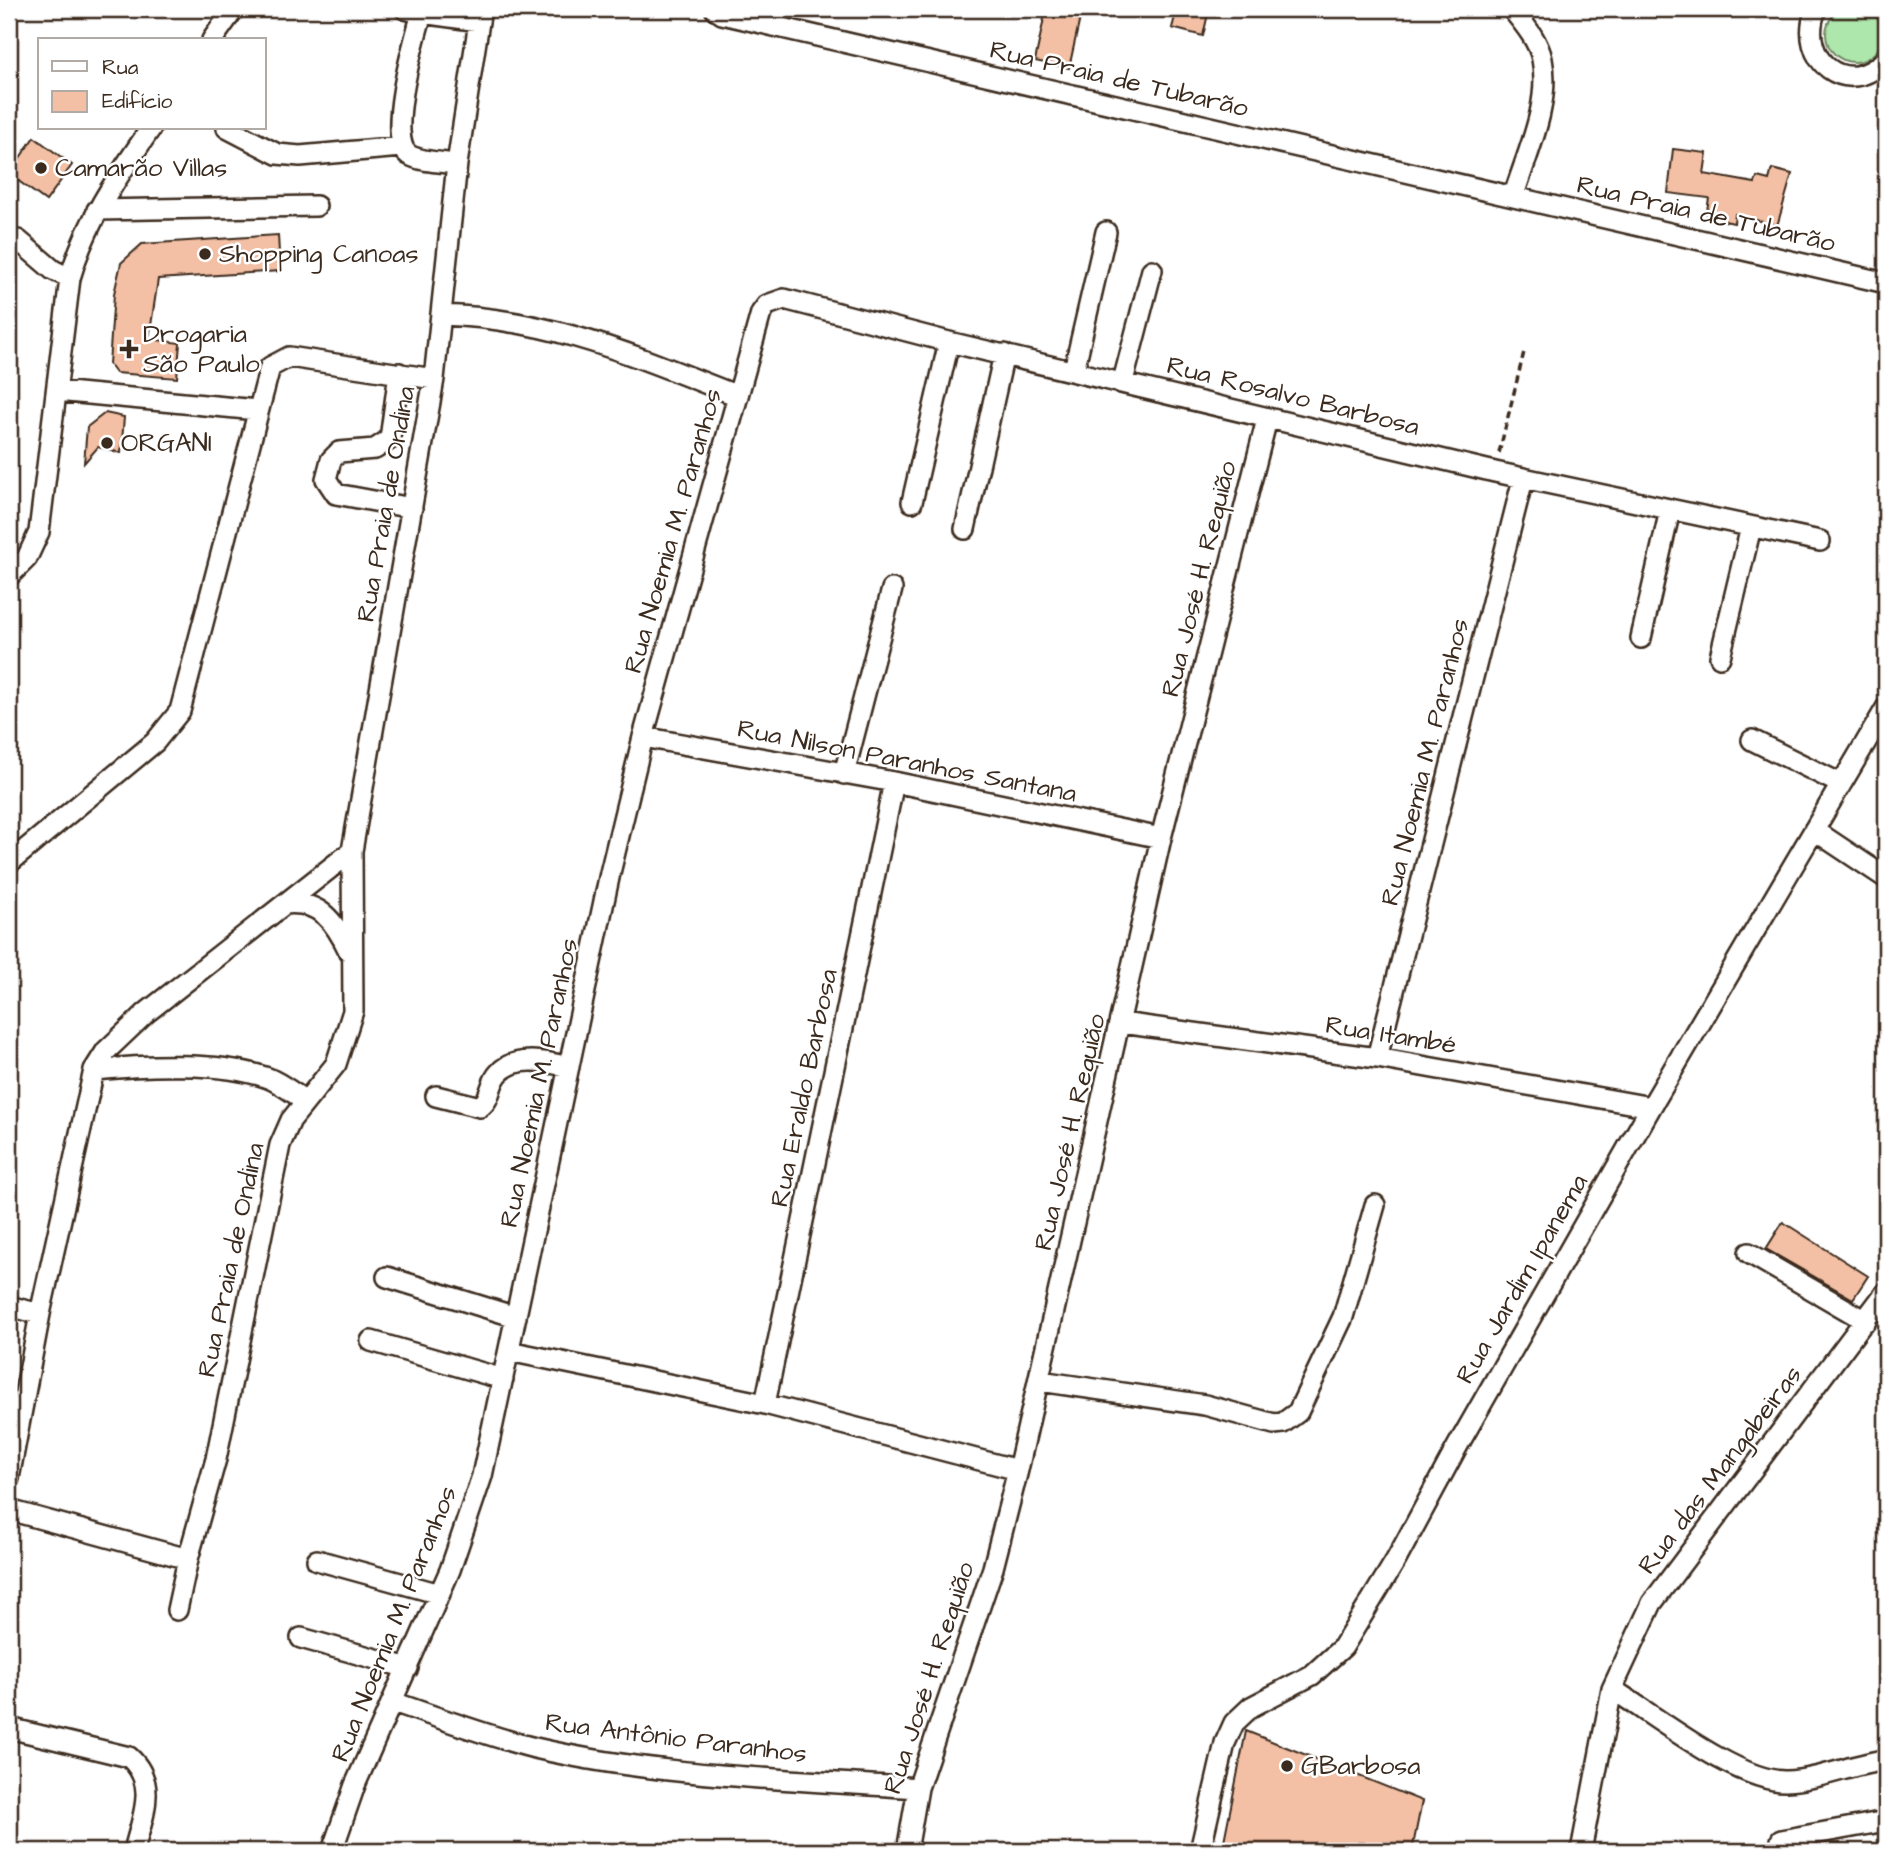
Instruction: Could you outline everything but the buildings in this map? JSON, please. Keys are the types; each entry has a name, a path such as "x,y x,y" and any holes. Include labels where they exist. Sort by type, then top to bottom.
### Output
{"street":[{"path":"213,38 234,9"},
{"name":"Rua Praia de Tubarão","path":"715,9 722,14 882,52 1514,195 1886,283"},
{"path":"1512,9 1532,36 1542,57 1545,82 1541,106 1514,195"},
{"path":"1815,9 1810,25 1810,42 1817,58 1829,69 1845,75 1863,75 1878,68 1886,59"},
{"path":"413,11 480,15 457,164 416,158 401,146 398,139 413,11"},
{"path":"9,576 27,558 39,532 70,278 79,246 97,210 150,130"},
{"path":"231,130 277,154 300,156 401,146"},
{"name":"Rua Praia de Ondina","path":"177,1609 216,1459 281,1145 291,1120 336,1064 345,1043 353,1011 352,851 434,379 457,164"},
{"path":"97,210 316,206"},
{"path":"1074,370 1106,232"},
{"path":"18,240 53,270 70,278"},
{"path":"1123,381 1152,270"},
{"name":"Rua Rosalvo Barbosa","path":"761,313 767,304 784,299 949,342 1123,381 1267,419 1523,479 1820,541"},
{"name":"Rua Noemia M. Paranhos","path":"332,1851 355,1786 440,1594 482,1476 610,873 643,737 761,313"},
{"path":"441,314 543,326 601,343 738,396"},
{"path":"912,502 949,342"},
{"path":"965,529 1004,354"},
{"path":"9,863 155,742 180,711 270,367 289,357 434,379"},
{"path":"399,373 390,439 375,449 338,452 331,460 326,479 336,494 412,508"},
{"path":"57,391 257,410"},
{"name":"Rua José H. Requião","path":"907,1851 918,1788 993,1567 1018,1470 1161,838 1267,419"},
{"name":"Rua Noemia M. Paranhos","path":"1377,1058 1523,479"},
{"path":"1641,638 1670,510"},
{"path":"1720,657 1751,527"},
{"path":"844,774 892,589"},
{"name":"Rua Jardim Ipanema","path":"1200,1851 1225,1743 1234,1723 1251,1707 1312,1675 1343,1647 1396,1560 1457,1447 1651,1107 1886,708"},
{"name":"Rua Nilson Paranhos Santana","path":"643,737 894,782 1161,838"},
{"path":"1752,740 1841,784"},
{"name":"Rua Eraldo Barbosa","path":"765,1404 894,782"},
{"path":"1814,830 1886,878"},
{"path":"9,1478 40,1314 94,1070 106,1051 146,1013 352,851"},
{"path":"285,904 300,902 325,914 338,927 351,956"},
{"name":"Rua Itambé","path":"1121,1023 1377,1058 1651,1107"},
{"path":"436,1096 480,1107 486,1102 499,1073 508,1067 545,1061 569,1068"},
{"path":"94,1070 148,1065 240,1072 270,1078 306,1101"},
{"path":"1040,1381 1182,1401 1274,1424 1283,1423 1298,1412 1343,1317 1375,1205"},
{"path":"1749,1253 1866,1321"},
{"path":"387,1277 516,1317"},
{"name":"Rua das Mangabeiras","path":"1581,1851 1612,1689 1651,1603 1886,1292"},
{"path":"9,1306 40,1314"},
{"path":"371,1342 503,1379"},
{"path":"509,1351 765,1404 1018,1470"},
{"path":"9,1510 188,1559"},
{"path":"317,1560 440,1594"},
{"path":"301,1637 408,1668"},
{"path":"1612,1689 1735,1766 1769,1780 1788,1781 1886,1759"},
{"name":"Rua Antônio Paranhos","path":"393,1702 481,1733 598,1760 737,1776 918,1788"},
{"path":"9,1728 129,1757 141,1768 146,1797 134,1851"},
{"path":"1781,1840 1886,1821"}],"path":[{"path":"1494,472 1524,352"}],"green space":[{"path":"1849,6 1859,6 1874,14 1880,23 1880,45 1874,54 1859,62 1849,62 1831,50 1826,39 1826,29 1838,11"}],"place":[{"name":"Camarão Villas","path":"41,168"},
{"name":"Shopping Canoas","path":"205,254"},
{"name":"Drogaria São Paulo","path":"129,349"},
{"name":"ORGANI","path":"107,443"},
{"name":"GBarbosa","path":"1287,1766"}]}
